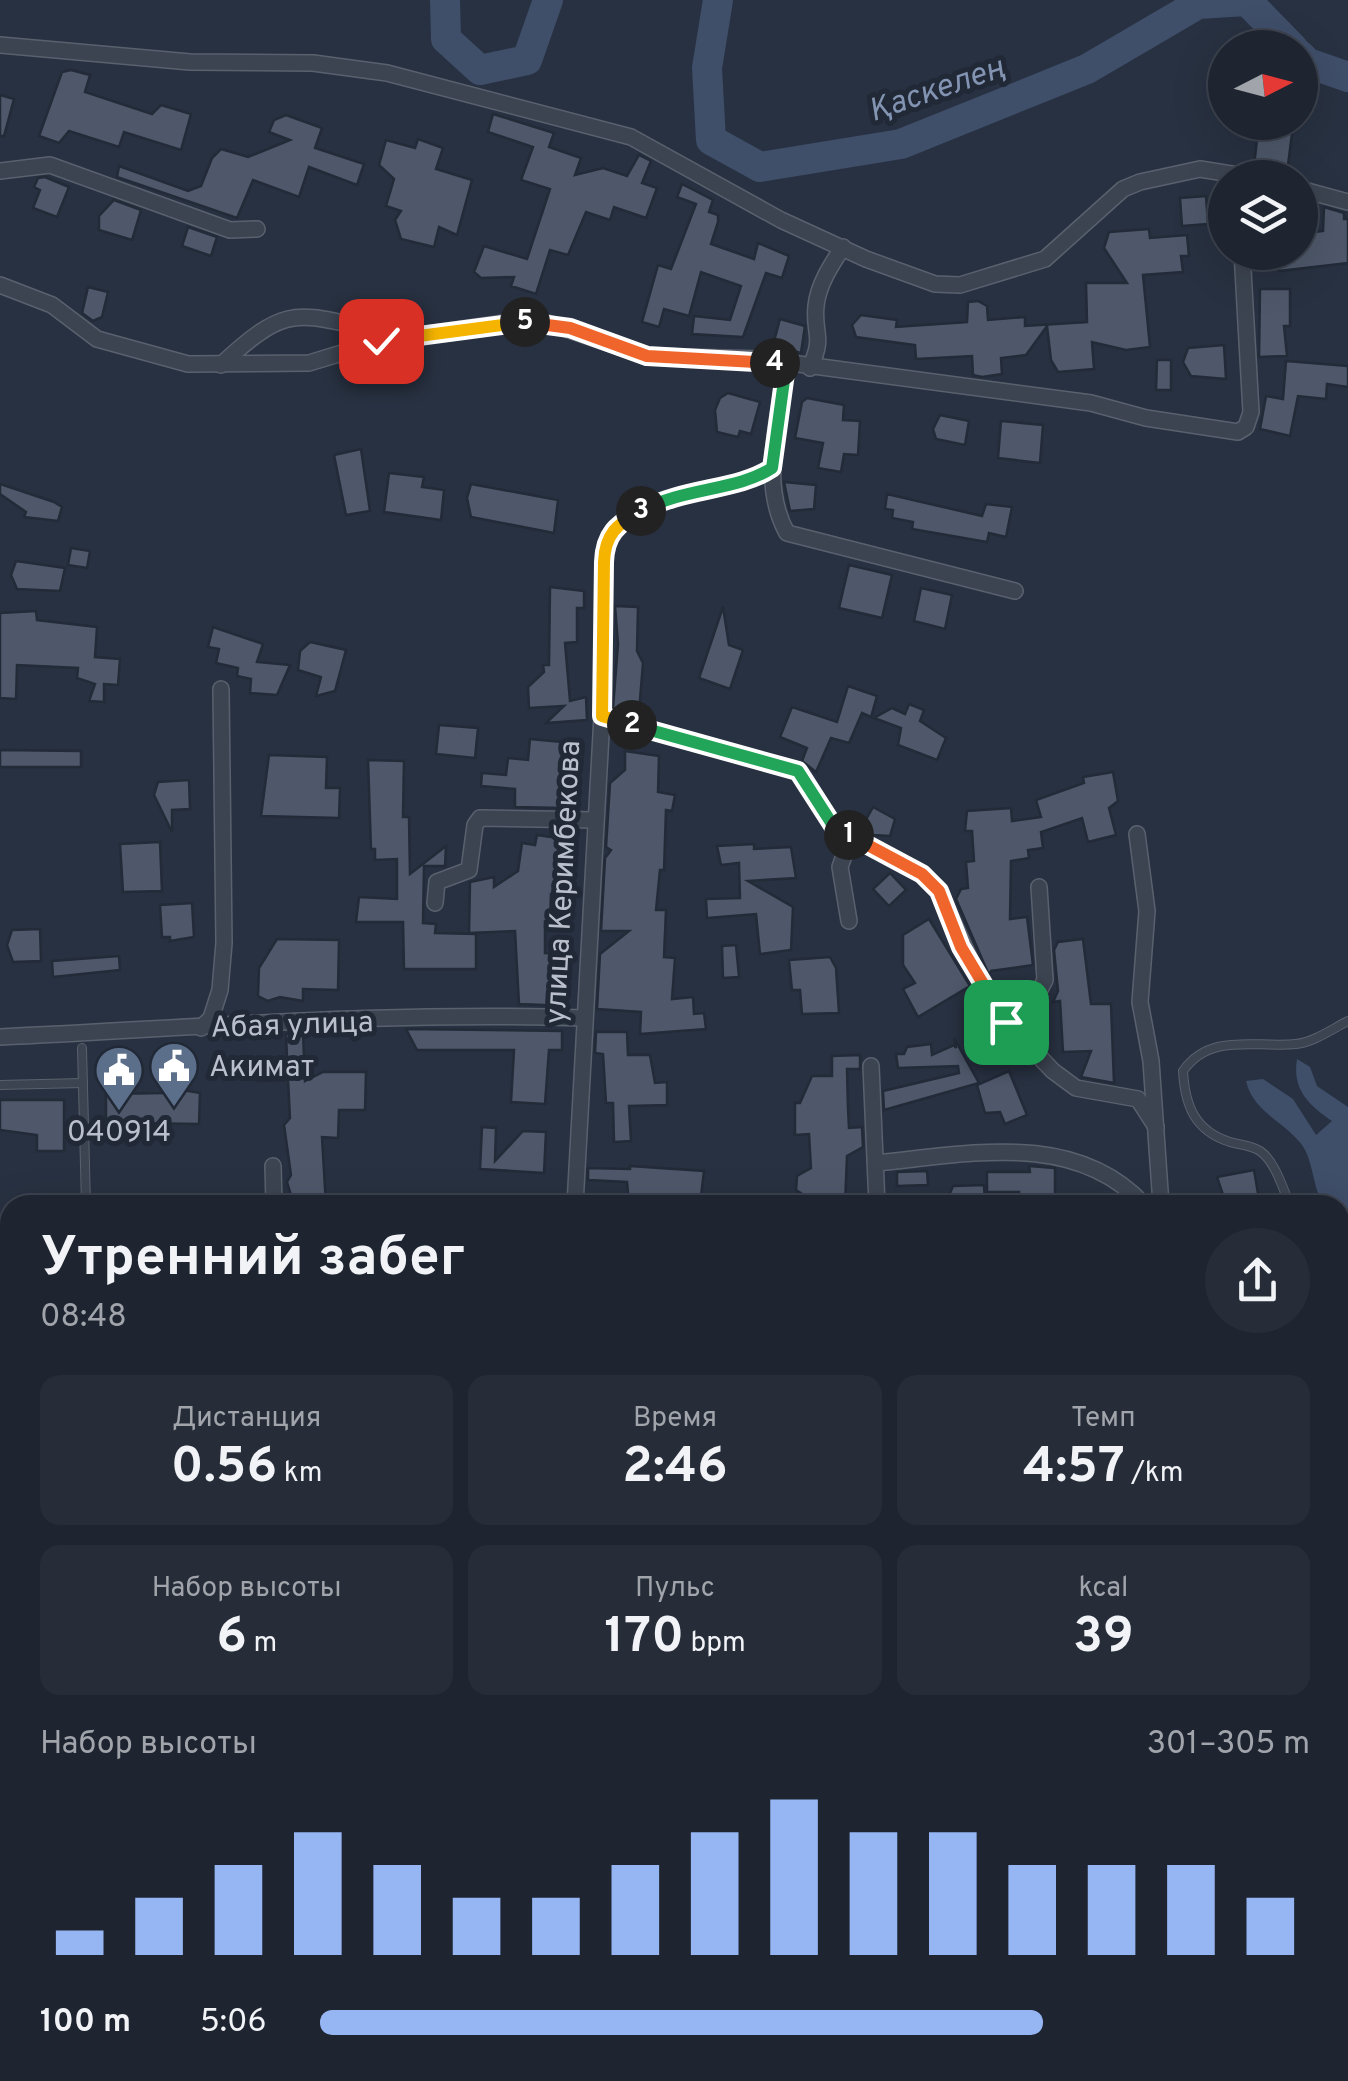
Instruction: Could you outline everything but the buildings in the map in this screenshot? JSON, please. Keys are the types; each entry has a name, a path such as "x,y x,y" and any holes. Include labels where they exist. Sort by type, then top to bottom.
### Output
{"street":[{"path":"0,45 190,62 313,63 386,73 632,137 731,193 842,247 911,277 960,285 1046,259 1123,189 1200,169 1208,170"},
{"path":"0,172 50,165 230,230 257,228"},
{"path":"1318,193 1348,202"},
{"path":"810,368 821,334 815,308 823,280 842,247"},
{"path":"0,285 52,305 97,339 188,364 309,363 385,337 533,322 570,328 647,356 761,359 786,366 1092,403 1146,418 1238,432 1246,427 1251,412 1243,270"},
{"path":"221,365 271,324 290,315 385,337 412,318"},
{"path":"786,366 772,468 773,508 787,533 1016,591"},
{"name":"улица Керимбекова","path":"575,1195 602,716 604,562"},
{"path":"200,1028 211,1018 220,990 224,943 222,689"},
{"path":"602,716 798,771 834,827 922,874 939,891 961,947 1006,1022 1064,1080 1088,1091 1138,1099 1156,1127"},
{"path":"435,903 437,882 465,872 470,866 475,825 480,818 594,820"},
{"path":"1137,834 1147,911 1140,1002 1160,1195"},
{"path":"850,836 840,867 850,921"},
{"path":"1006,1022 1035,1000 1045,980 1039,887"},
{"name":"Абая улица","path":"0,1038 82,1040 200,1028 486,1014 584,1018"},
{"path":"871,1066 877,1195"},
{"path":"877,1163 963,1154 1050,1154 1068,1157 1125,1184 1135,1195"},
{"path":"273,1166 274,1195"}],"lane":[{"path":"1285,1195 1268,1158 1250,1146 1209,1134 1198,1122 1188,1108 1183,1071 1196,1056 1216,1046 1299,1044 1348,1021"},
{"path":"82,1040 86,1195"},
{"path":"0,1084 83,1083"}],"path":[{"path":"604,562 605,540 622,521 688,491 748,482 772,468"}],"water":[{"path":"1297,1059 1310,1067 1317,1086 1348,1107 1348,1195 1319,1195 1302,1145 1255,1101 1246,1081 1263,1079 1293,1099 1316,1135 1332,1121 1304,1096 1296,1070"}],"waterway":[{"name":"Қаскелең","path":"445,0 446,39 480,70 527,60 548,0"},
{"name":"Қаскелең","path":"718,0 707,68 711,140 760,167 901,144 1087,69 1198,4 1247,1 1275,30"},
{"name":"Қаскелең","path":"1318,66 1348,77"}],"place":[{"name":"Акимат","path":"174,1108"},
{"name":"040914","path":"119,1112"}],"route":[{"path":"381,341 456,334 518,321 570,328 647,356 761,359 786,366 772,468 748,482 715,484 655,503 622,521 605,540 602,716 798,771 834,827 922,874 939,891 949,908 961,947 1006,1022"}]}
